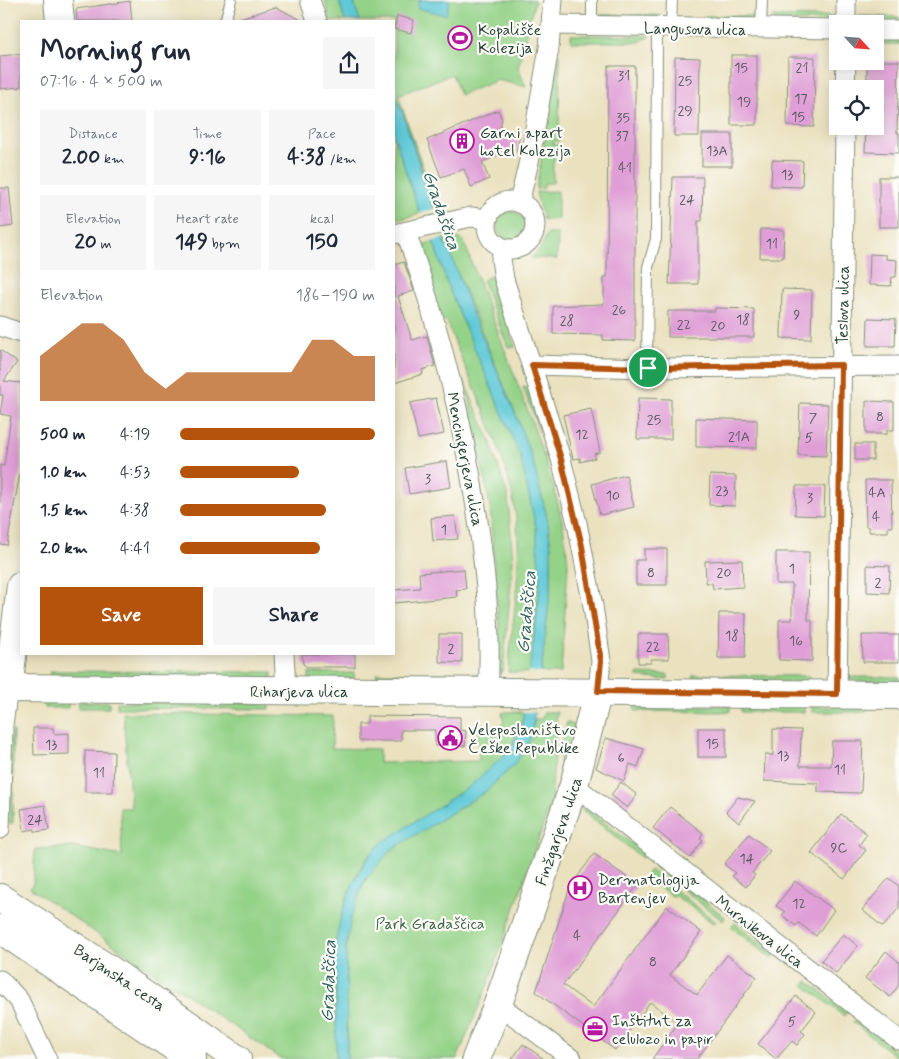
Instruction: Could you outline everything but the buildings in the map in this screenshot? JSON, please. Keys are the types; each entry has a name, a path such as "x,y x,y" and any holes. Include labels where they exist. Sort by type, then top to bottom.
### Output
{"street":[{"path":"58,0 60,20"},
{"path":"310,0 317,20"},
{"path":"519,203 530,157 553,25 553,0"},
{"path":"846,0 846,15"},
{"name":"Langusova ulica","path":"553,25 829,30"},
{"path":"884,30 899,30"},
{"name":"Teslova ulica","path":"837,694 845,135"},
{"path":"513,201 519,203 531,212 535,226 533,234 524,245 517,248 503,248 489,236 488,219 490,213 500,204 513,201"},
{"path":"407,232 471,217 488,219"},
{"name":"Mencingerjeva ulica","path":"407,232 465,436 486,591 497,692"},
{"name":"Finžgarjeva ulica","path":"476,1059 498,1004 574,785 598,691 601,661 582,546 561,459 504,279 501,259 503,248"},
{"path":"0,326 20,333"},
{"path":"532,365 648,368 899,366"},
{"path":"0,829 4,688 20,592"},
{"path":"284,655 286,691"},
{"name":"Riharjeva ulica","path":"4,688 899,694"},
{"name":"Murnikova ulica","path":"574,785 899,1040"},
{"name":"Barjanska cesta","path":"0,898 118,976 237,1059"},
{"name":"Barjanska cesta","path":"0,929 192,1059"},
{"path":"0,980 19,1000 48,1059"},
{"path":"498,1004 572,1059"}],"lane":[{"path":"224,20 231,0"},
{"path":"592,0 592,27"},
{"path":"648,368 648,267 656,239 664,28 672,0"},
{"path":"761,29 762,0"}],"green space":[{"path":"325,0 339,0 345,20 330,20"},
{"name":"Kopališče Kolezija","path":"353,0 535,0 518,68 526,87 498,80 460,95 452,74 398,95 437,208 435,209 402,111 395,97 395,20 360,20"},
{"path":"600,15 660,15 660,20 607,20"},
{"path":"705,16 755,16 752,21 706,21"},
{"path":"829,16 829,20 779,22 772,17"},
{"path":"884,17 899,17 899,23 884,23"},
{"path":"571,35 650,36 639,42 571,42"},
{"path":"884,40 899,40 899,44 884,44"},
{"path":"560,54 559,141 553,141 553,144 559,145 559,159 553,160 553,183 544,183 544,188 536,189"},
{"path":"395,139 420,214 401,219 397,218 395,213"},
{"path":"558,191 558,219 543,220 536,192"},
{"path":"511,212 521,216 525,226 521,236 511,240 501,236 497,226 501,216"},
{"path":"547,234 558,234 557,259 531,258 540,249"},
{"path":"455,236 464,242 522,395 549,471 559,509 568,565 561,673 541,673 551,584 551,547 547,518 533,462 516,415 443,238"},
{"path":"433,241 449,289 520,455 536,527 540,578 530,673 508,672 518,575 516,517 505,467 487,417 446,320 440,322 418,247"},
{"path":"491,276 515,347 508,347 482,280"},
{"path":"464,381 490,440 508,497 513,561 503,672 495,672 493,645 499,639 499,627 490,507 468,393 457,382"},
{"path":"523,387 528,387 540,433"},
{"path":"51,671 272,672 272,678 71,677 50,675"},
{"path":"309,673 354,673 354,679 309,679"},
{"path":"377,673 475,674 480,677 477,679 376,679"},
{"path":"637,674 668,675 668,680 637,677"},
{"path":"693,675 809,676 809,682 693,681"},
{"path":"851,677 899,677 899,682 850,681"},
{"path":"55,701 68,702 68,708 45,708 45,703"},
{"path":"79,702 109,702 109,708 78,708"},
{"path":"117,702 270,703 270,709 117,708"},
{"path":"636,706 730,706 730,712 636,711 634,708"},
{"path":"741,706 804,706 804,712 741,712"},
{"path":"812,707 866,707 866,712 812,712"},
{"path":"524,712 517,734 506,753 490,770 453,798 381,844 370,854 356,876 339,926 336,970 336,1059 281,1059 30,888 33,883 35,849 73,847 122,856 120,808 131,808 123,713 333,716 332,748 379,749 379,763 479,761 478,730 504,724 502,713"},
{"name":"Park Gradaščica","path":"544,712 557,712 551,803 489,982 457,1059 347,1059 346,947 349,925 364,883 374,867 394,849 472,800 504,774 528,740 535,719 542,719"},
{"path":"567,722 581,729 559,797 560,750"},
{"path":"13,730 13,823 9,823 11,736"},
{"path":"582,806 646,854 642,858 581,809"},
{"path":"657,863 725,917 723,921 654,867"},
{"path":"650,870 716,922 713,923 676,896 672,896 651,881 647,874"},
{"path":"735,923 775,955 772,959 731,927"},
{"path":"807,981 847,1012 844,1016 804,985"},
{"path":"856,1019 899,1054 899,1059 853,1022"}],"water":[{"path":"339,0 353,0 360,20 345,20"},
{"path":"419,0 450,0 446,15 417,8"},
{"path":"395,97 402,111 445,245 449,249 470,308 516,415 533,462 547,518 551,547 551,584 541,673 531,737 525,750 513,766 485,792 391,850 364,881 351,918 346,946 347,1059 336,1059 336,940 340,920 353,883 370,854 383,842 469,787 511,749 522,724 538,607 540,578 536,527 520,455 449,289 424,213 420,214 395,139"}],"pier":[{"path":"437,208 436,212 445,238 431,242 422,216 418,214"},
{"path":"527,672 544,673 539,712 522,712"}],"place":[{"name":"Kopališče Kolezija","path":"460,38"},
{"name":"Garni apart hotel Kolezija","path":"462,141"},
{"name":"Veleposlaništvo Češke Republike","path":"450,738"},
{"name":"Dermatologija Bartenjev","path":"580,888"},
{"name":"Inštitut za celulozo in papir","path":"595,1029"}],"route":[{"path":"532,365 648,368 841,365 837,694 598,691 601,661 582,546 561,459 532,365"}],"water label":[{"name":"Gradaščica","path":"442,210"},
{"name":"Gradaščica","path":"526,612"},
{"name":"Gradaščica","path":"328,981"}]}
